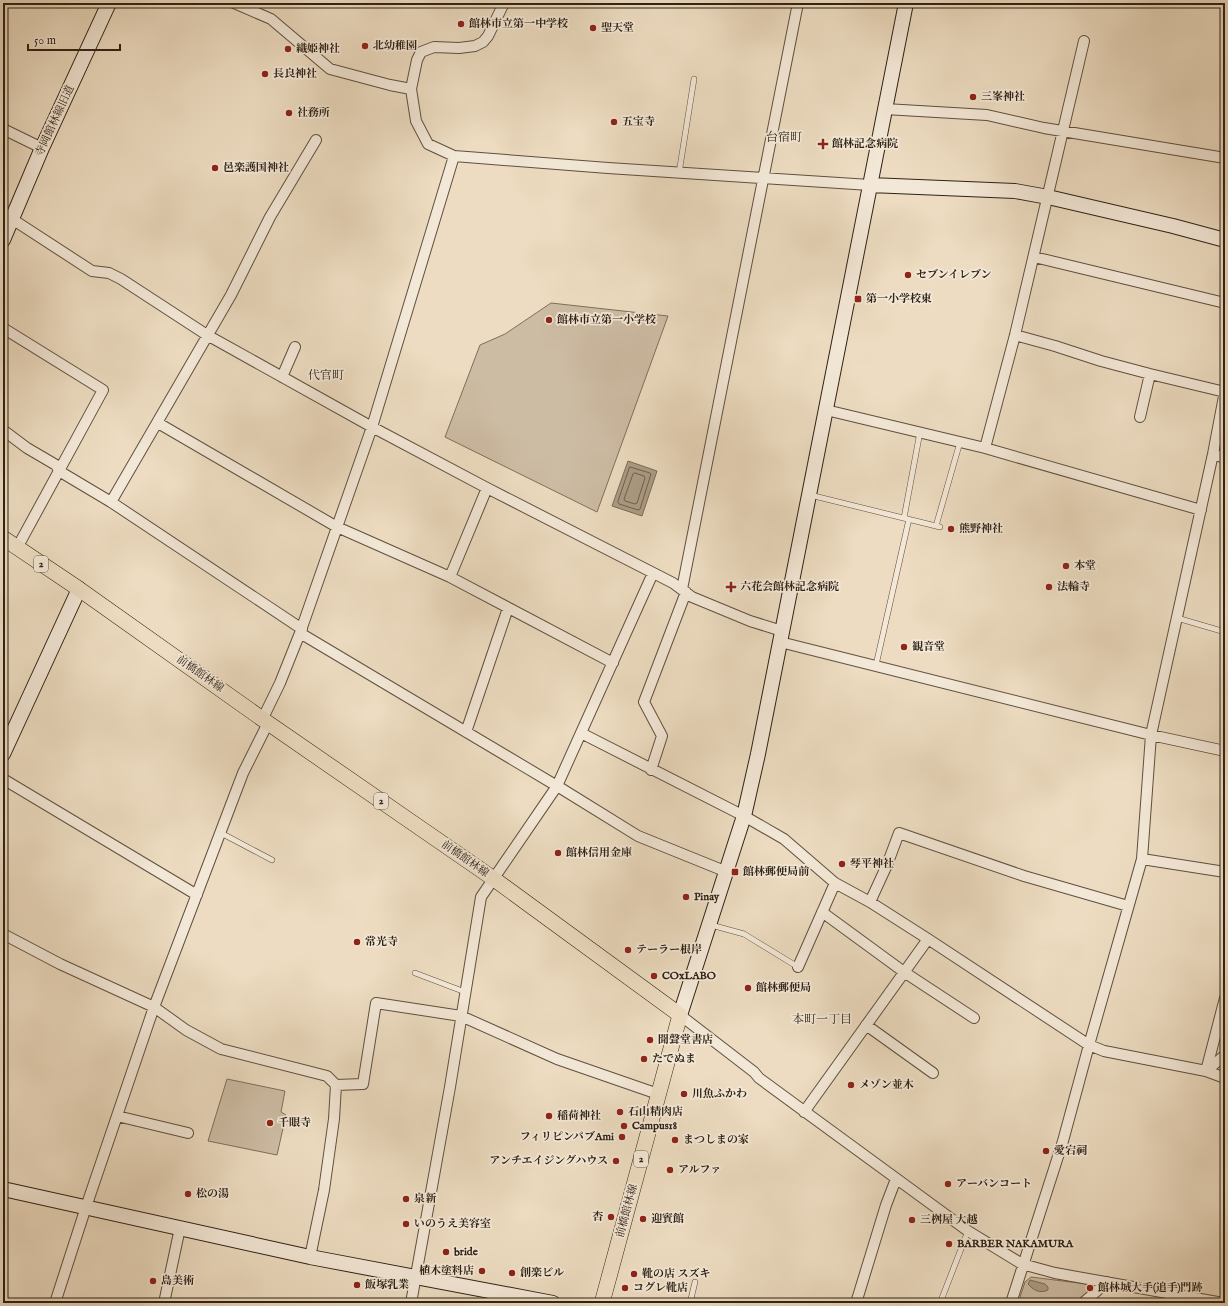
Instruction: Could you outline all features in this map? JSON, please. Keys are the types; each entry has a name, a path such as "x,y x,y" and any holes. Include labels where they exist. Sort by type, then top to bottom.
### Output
{"main road":[{"name":"前橋館林線","path":"3,538 79,589 265,721 494,879 680,1015 602,1303"}],"street":[{"name":"寺岡館林線旧道","path":"3,240 42,148 109,3"},
{"path":"234,3 271,19 330,69 411,89"},
{"path":"504,3 488,36 483,42 475,46 459,48 434,47 421,52 417,60 411,89 416,121 428,144 454,156 679,173 870,185 1015,191 1048,197 1173,226 1225,240"},
{"path":"652,770 662,736 644,702 684,591 798,3"},
{"path":"906,3 744,816 680,1015 754,1072 759,1078 896,1179 968,1231 1022,1264 1055,1273 1223,1303"},
{"path":"985,448 1034,257 1084,41"},
{"path":"885,110 987,115 1063,131 1225,158"},
{"path":"3,129 42,148"},
{"path":"111,502 158,423 231,294 270,217 316,140"},
{"path":"55,1303 154,1008 243,773 301,631 372,428 454,156"},
{"path":"12,218 92,271 109,274 121,279 207,335 372,428 673,583 692,597 750,621 781,636 876,665 1151,735 1225,751"},
{"path":"1034,257 1225,303"},
{"path":"3,328 103,390 17,548"},
{"path":"1011,1303 1022,1264 1063,1141 1088,1045 1142,859 1151,735 1201,510 1225,391 1101,362 1055,346 1015,335"},
{"path":"282,377 295,347"},
{"path":"1140,417 1150,374"},
{"path":"826,410 985,448 1201,510"},
{"path":"158,423 337,527 450,577 613,663"},
{"path":"3,430 27,448 56,466 60,471 111,502 301,631 466,732 638,836 727,872"},
{"path":"1213,454 1225,458"},
{"path":"450,577 487,488"},
{"path":"411,1303 450,1087 481,897 557,786 654,573"},
{"path":"3,754 79,589"},
{"path":"466,732 508,608"},
{"path":"581,733 744,816 784,839 835,883 870,902 928,939 1088,1045 1104,1051 1206,1071 1225,1078"},
{"path":"3,779 197,895"},
{"path":"870,902 887,865 899,833 1024,876 1128,906"},
{"path":"1142,859 1225,872"},
{"path":"798,967 835,883"},
{"path":"822,912 904,972 974,1018"},
{"path":"3,934 60,964 154,1008 186,1030 221,1049 327,1076 336,1085 363,1084 376,1003 461,1016 557,1059 658,1094"},
{"path":"804,1112 928,939"},
{"path":"1206,1071 1225,998"},
{"path":"866,1025 933,1073"},
{"path":"1206,1071 1225,1055"},
{"path":"310,1257 324,1190 334,1119 336,1085"},
{"path":"117,1116 188,1134"},
{"path":"856,1303 886,1205 896,1179"},
{"path":"3,1189 310,1257 553,1303"},
{"path":"164,1303 180,1228"},
{"path":"1083,1303 1107,1282"}],"lane":[{"path":"679,173 694,79"},
{"path":"876,665 907,518 920,432"},
{"path":"809,495 938,526 960,442"},
{"path":"1177,618 1225,632"},
{"path":"221,833 272,860"},
{"path":"710,924 744,934 798,967"},
{"path":"415,973 465,992"},
{"path":"942,1298 968,1231"},
{"path":"690,1303 695,1282"}],"shaded area":[{"path":"551,303 668,316 597,512 445,437 480,345 505,334"},
{"path":"227,1079 285,1091 281,1112 286,1115 277,1155 208,1141"},
{"path":"1031,1277 1095,1285 1079,1303 1018,1303 1025,1282"}],"water":[{"path":"628,461 657,471 642,516 612,506"},
{"path":"1030,1280 1045,1284 1048,1287 1048,1290 1042,1292 1034,1290 1028,1284"}],"place":[{"name":"館林市立第一中学校","path":"461,24"},
{"name":"聖天堂","path":"593,28"},
{"name":"北幼稚園","path":"365,46"},
{"name":"織姫神社","path":"288,49"},
{"name":"長良神社","path":"265,74"},
{"name":"三峯神社","path":"973,97"},
{"name":"社務所","path":"289,113"},
{"name":"五宝寺","path":"614,122"},
{"name":"館林記念病院","path":"823,144"},
{"name":"邑楽護国神社","path":"215,168"},
{"name":"セブンイレブン","path":"908,275"},
{"name":"第一小学校東","path":"858,299"},
{"name":"館林市立第一小学校","path":"549,320"},
{"name":"熊野神社","path":"951,529"},
{"name":"本堂","path":"1066,566"},
{"name":"六花会館林記念病院","path":"731,587"},
{"name":"法輪寺","path":"1049,587"},
{"name":"観音堂","path":"904,647"},
{"name":"館林信用金庫","path":"558,853"},
{"name":"琴平神社","path":"842,864"},
{"name":"館林郵便局前","path":"735,872"},
{"name":"Pinay","path":"686,897"},
{"name":"常光寺","path":"357,942"},
{"name":"テーラー根岸","path":"628,950"},
{"name":"COxLABO","path":"654,976"},
{"name":"館林郵便局","path":"748,988"},
{"name":"聞聲堂書店","path":"650,1040"},
{"name":"たでぬま","path":"644,1059"},
{"name":"メゾン並木","path":"851,1085"},
{"name":"川魚ふかわ","path":"684,1094"},
{"name":"石山精肉店","path":"620,1112"},
{"name":"稲荷神社","path":"549,1116"},
{"name":"千眼寺","path":"270,1123"},
{"name":"Campus18","path":"624,1126"},
{"name":"フィリピンパブAmi","path":"622,1137"},
{"name":"まつしまの家","path":"675,1140"},
{"name":"愛宕祠","path":"1046,1151"},
{"name":"アンチエイジングハウス","path":"616,1161"},
{"name":"アルファ","path":"670,1170"},
{"name":"アーバンコート","path":"948,1184"},
{"name":"松の湯","path":"188,1194"},
{"name":"泉新","path":"406,1199"},
{"name":"杏","path":"611,1217"},
{"name":"迎賓館","path":"643,1219"},
{"name":"三桝屋 大越","path":"912,1220"},
{"name":"いのうえ美容室","path":"406,1224"},
{"name":"BARBER NAKAMURA","path":"949,1244"},
{"name":"bride","path":"446,1252"},
{"name":"植木塗料店","path":"482,1271"},
{"name":"創楽ビル","path":"512,1273"},
{"name":"靴の店 スズキ","path":"634,1274"},
{"name":"島美術","path":"153,1281"},
{"name":"飯塚乳業","path":"357,1285"},
{"name":"コグレ靴店","path":"625,1288"},
{"name":"館林城大手(追手)門跡","path":"1090,1288"}],"district":[{"name":"台宿町","path":"784,137"},
{"name":"代官町","path":"326,375"},
{"name":"本町一丁目","path":"822,1019"}]}
